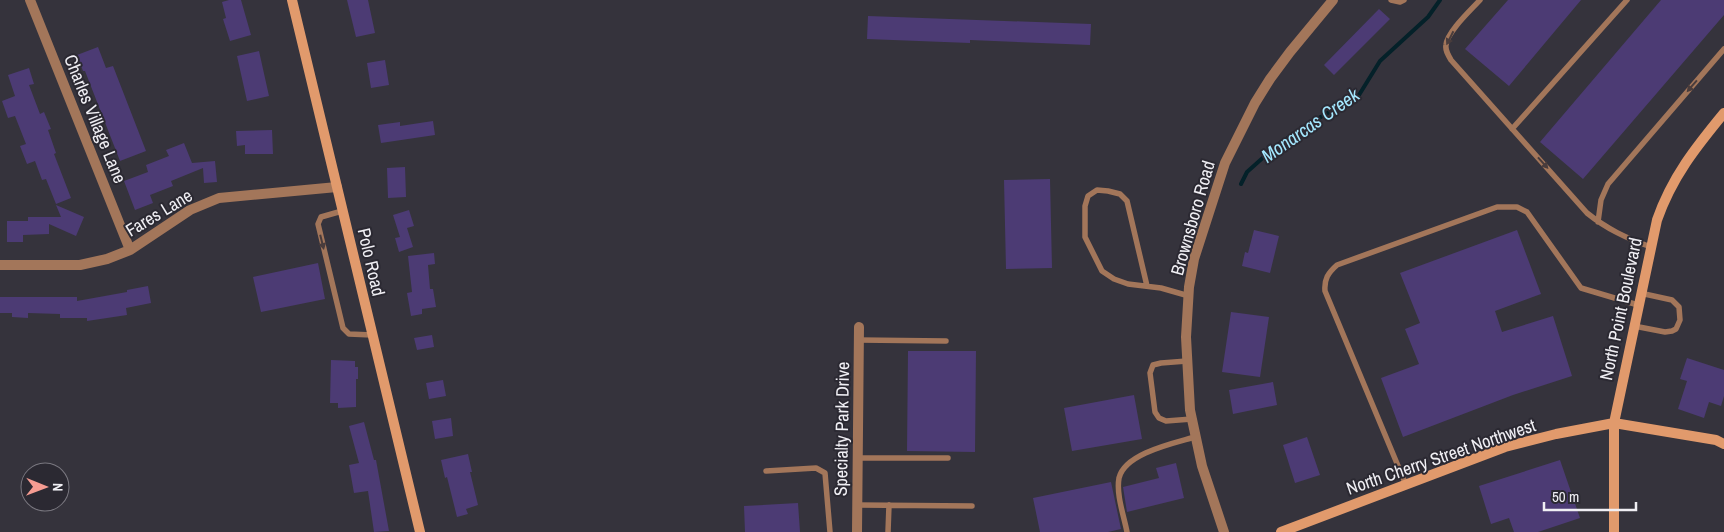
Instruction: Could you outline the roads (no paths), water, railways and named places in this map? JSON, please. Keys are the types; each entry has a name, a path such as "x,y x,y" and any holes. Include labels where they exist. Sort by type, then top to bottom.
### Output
{"main road":[{"name":"Polo Road","path":"292,0 420,532"},
{"name":"North Point Boulevard","path":"1614,532 1614,423 1650,247 1664,198 1677,174 1693,150 1724,113"},
{"name":"North Cherry Street Northwest","path":"1281,532 1505,447 1556,434 1614,423"},
{"path":"1614,423 1716,440 1724,444"}],"street":[{"name":"Charles Village Lane","path":"30,0 130,250"},
{"name":"Brownsboro Road","path":"1224,532 1202,466 1192,419 1186,337 1194,259 1225,163 1256,103 1270,79 1290,52 1333,0"},
{"name":"Fares Lane","path":"0,265 80,265 107,259 130,250 190,210 219,198 337,187"},
{"name":"Specialty Park Drive","path":"857,532 859,327"}],"lane":[{"path":"1391,0 1400,2 1404,0"},
{"path":"1480,0 1449,35 1446,49 1450,60 1587,213 1598,222 1624,237 1650,247"},
{"path":"1512,129 1627,0"},
{"path":"1598,222 1601,200 1608,184 1724,49"},
{"path":"1147,286 1128,201 1120,194 1097,190 1088,196 1085,206 1085,237 1102,270 1114,279 1128,284 1161,288 1189,296"},
{"path":"1406,485 1325,292 1328,274 1337,265 1497,207 1517,206 1527,212 1581,288 1638,305"},
{"path":"342,210 321,217 318,224 345,332 349,334 372,335"},
{"path":"1634,326 1669,332 1676,329 1680,320 1680,310 1672,300 1640,293"},
{"path":"859,340 946,341"},
{"path":"1187,361 1153,364 1150,373 1155,412 1159,418 1166,422 1192,419"},
{"path":"1127,532 1119,489 1121,473 1132,462 1147,452 1195,437"},
{"path":"858,458 948,458"},
{"path":"766,471 816,468 825,473 830,532"},
{"path":"858,505 972,506"},
{"path":"888,532 889,506"}],"waterway":[{"name":"Monarcas Creek","path":"1241,184 1247,172 1276,146 1312,122 1359,95 1380,61 1428,17 1440,0"}]}
